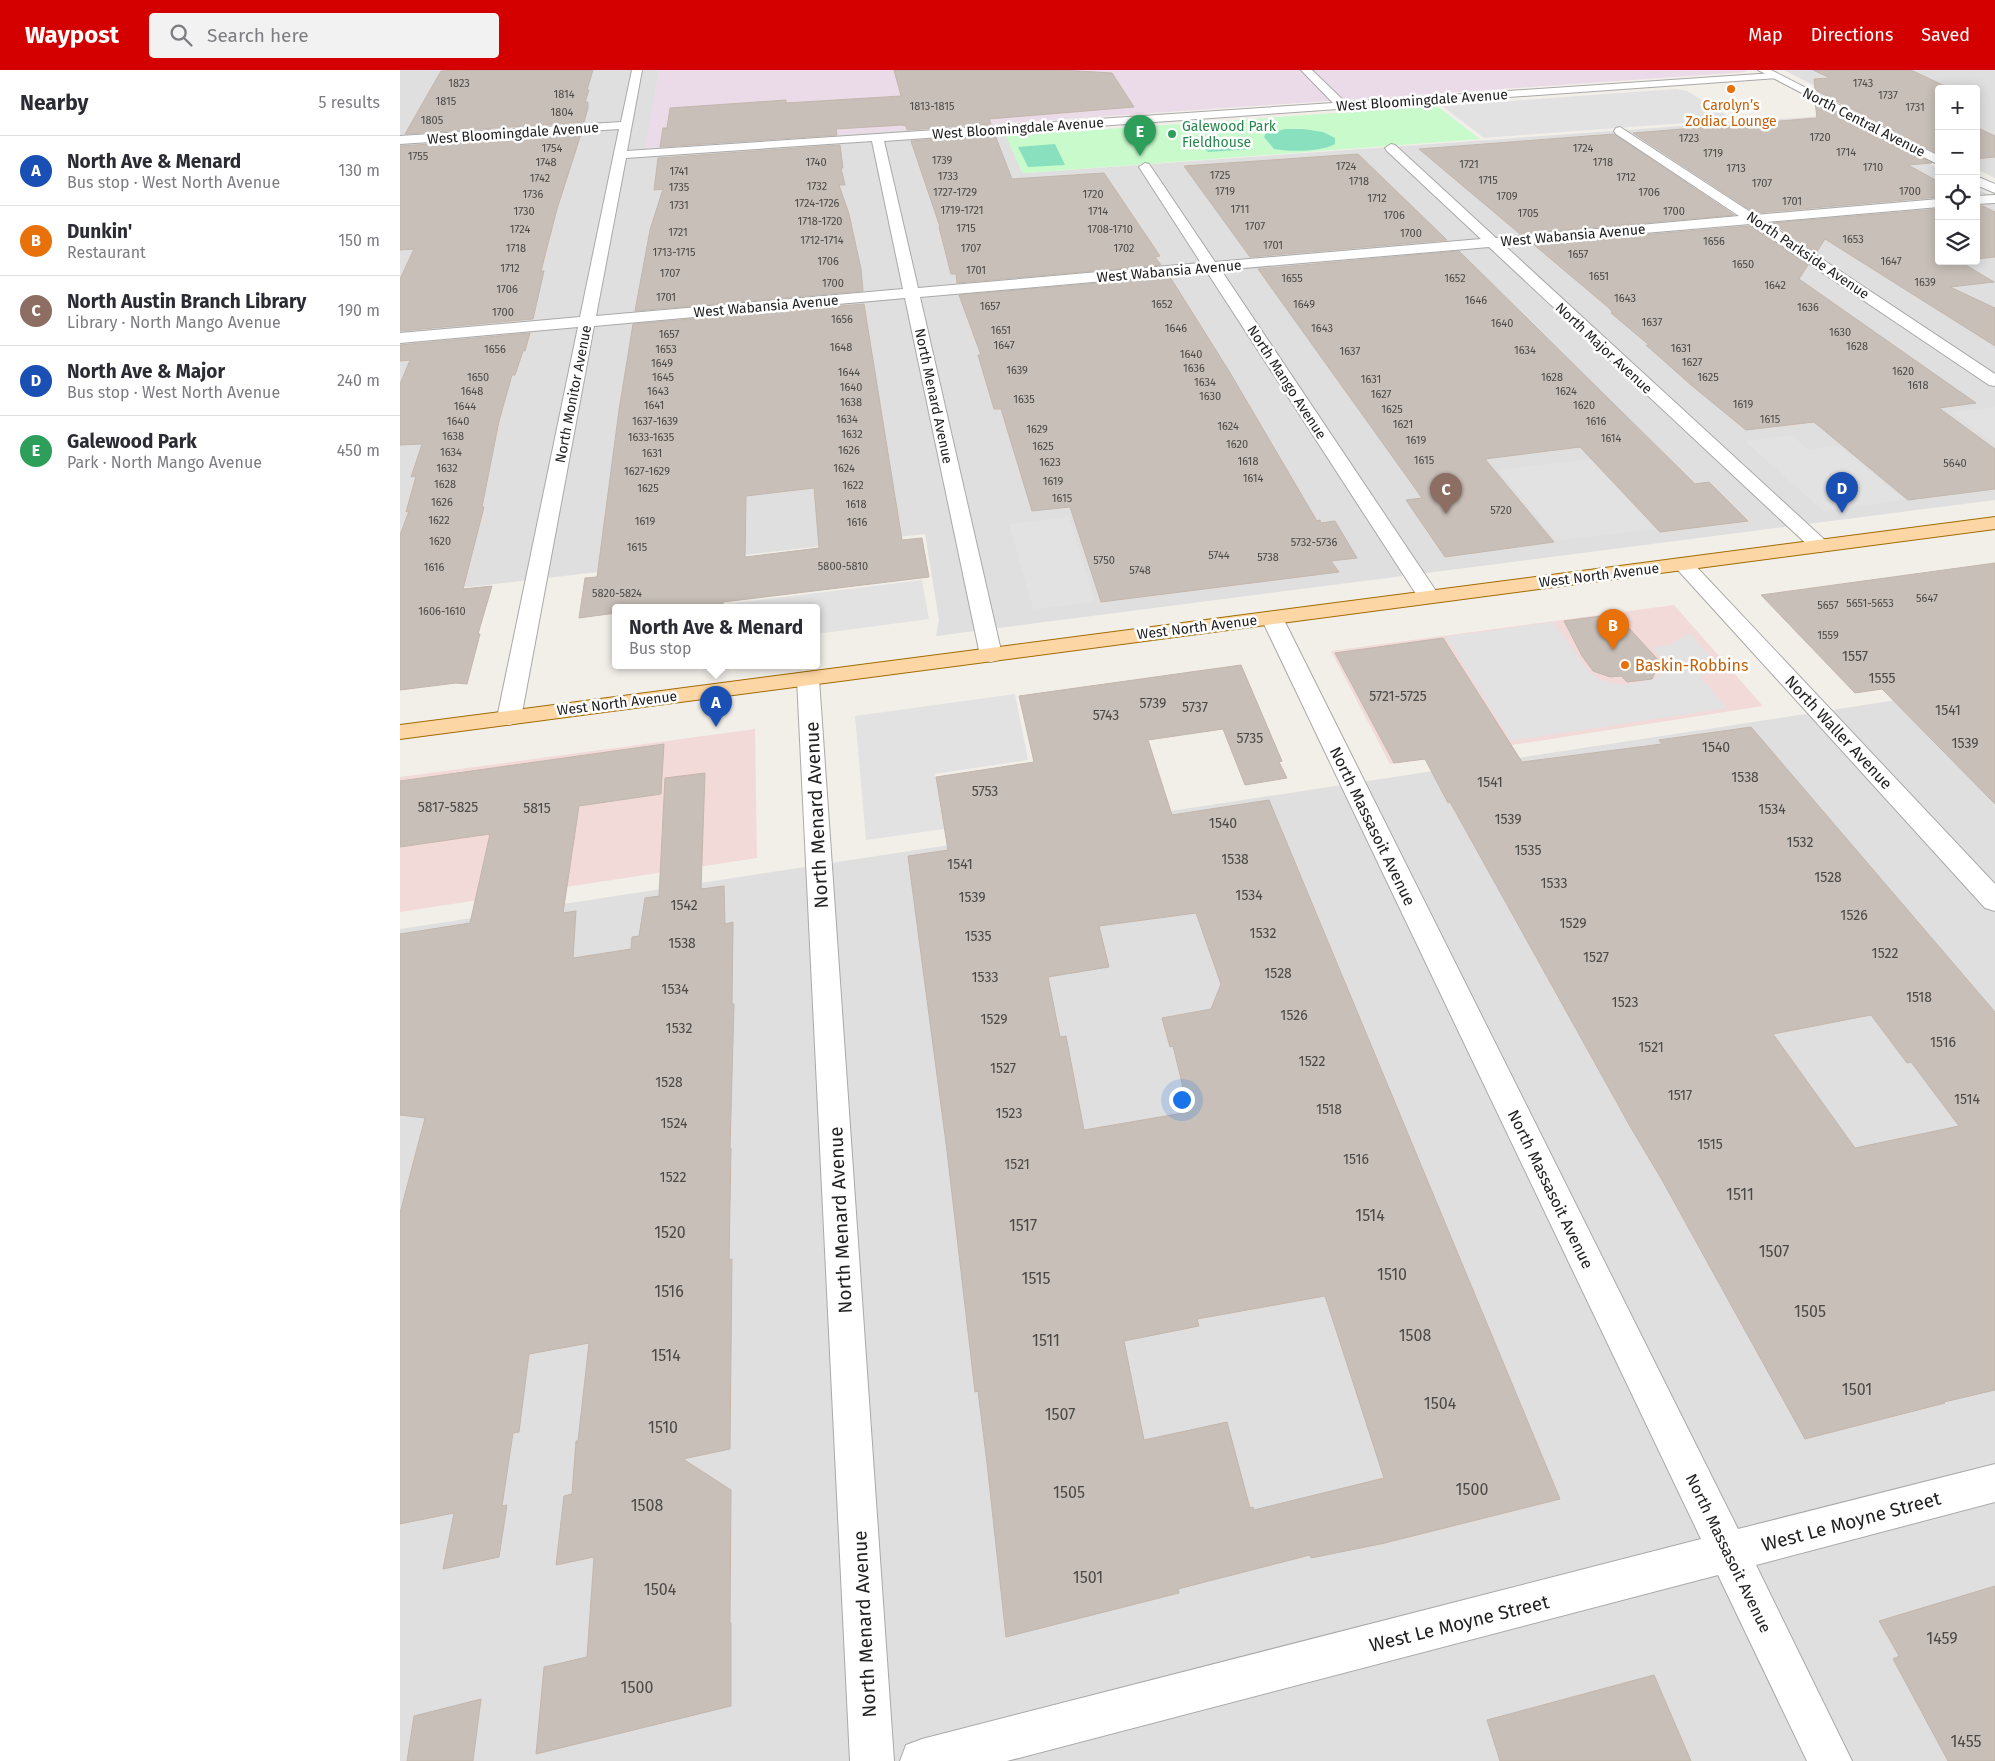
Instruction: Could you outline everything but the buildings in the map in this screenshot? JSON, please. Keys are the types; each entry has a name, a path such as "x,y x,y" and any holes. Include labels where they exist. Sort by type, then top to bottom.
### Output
{"main road":[{"name":"West North Avenue","path":"400,732 1995,523"}],"street":[{"name":"North Monitor Avenue","path":"509,718 637,70"},
{"path":"1306,70 1344,106"},
{"name":"North Central Avenue","path":"1763,70 1935,159"},
{"name":"West Bloomingdale Avenue","path":"620,156 1774,76"},
{"name":"West Bloomingdale Avenue","path":"400,140 626,125"},
{"name":"North Parkside Avenue","path":"1620,131 1755,219 1995,381"},
{"name":"North Menard Avenue","path":"877,138 991,655"},
{"name":"North Major Avenue","path":"1391,148 1820,546"},
{"name":"North Mango Avenue","path":"1145,167 1429,597"},
{"path":"1980,182 1995,190"},
{"path":"1980,200 1995,198"},
{"name":"West Wabansia Avenue","path":"400,338 1935,203"},
{"name":"North Waller Avenue","path":"1683,564 1995,901"},
{"name":"North Massasoit Avenue","path":"1272,618 1830,1761"},
{"name":"North Menard Avenue","path":"808,679 872,1761"},
{"name":"West Le Moyne Street","path":"922,1761 1995,1483"}],"shaded area":[{"path":"400,70 659,70 646,148 1002,123 1022,172 1026,173 1836,115 1935,167 1935,265 1980,265 1980,190 1995,198 1995,500 936,636 939,620 925,534 400,595"},
{"path":"659,70 1744,70 1747,72 645,148"},
{"path":"1784,70 1995,70 1995,178 1980,171 1980,85 1935,85 1935,148"},
{"path":"1676,89 1687,91 1728,116 1724,120 1484,138 1442,106"},
{"path":"1995,407 1995,444 1951,412"},
{"path":"1792,435 1808,450 1839,446 1905,500 1823,511 1745,441"},
{"path":"1592,459 1655,529 1556,541 1498,470"},
{"path":"1069,517 1095,602 1033,609 1009,524"},
{"path":"922,580 929,619 820,633 820,604 735,603"},
{"path":"1674,605 1763,706 1390,764 1331,651"},
{"path":"1553,622 1590,673 1603,681 1623,685 1651,680 1659,674 1663,660 1653,648 1671,644 1690,633 1719,667 1700,677 1727,708 1511,741 1446,637"},
{"path":"1995,685 1995,1761 400,1761 400,929"},
{"path":"1015,694 1028,760 935,774 944,829 866,840 855,716"},
{"path":"755,729 757,858 400,912 400,777"}],"green space":[{"path":"1437,106 1480,139 1026,173 1022,172 1006,136"},
{"path":"1286,129 1323,132 1335,138 1335,144 1314,150 1280,150 1274,149 1264,137 1266,133"},
{"path":"1245,142 1252,149 1208,152 1202,145"},
{"path":"1055,144 1065,165 1028,167 1018,147"}],"place":[{"name":"Carolyn’s Zodiac Lounge","path":"1731,89"},
{"name":"Galewood Park Fieldhouse","path":"1172,134"},
{"name":"Galewood Park","path":"1140,156"},
{"name":"North Ave & Major","path":"1842,513"},
{"name":"North Austin Branch Library","path":"1446,514"},
{"name":"Dunkin'","path":"1613,650"},
{"name":"Baskin-Robbins","path":"1625,665"},
{"name":"North Ave & Menard","path":"716,727"}]}
